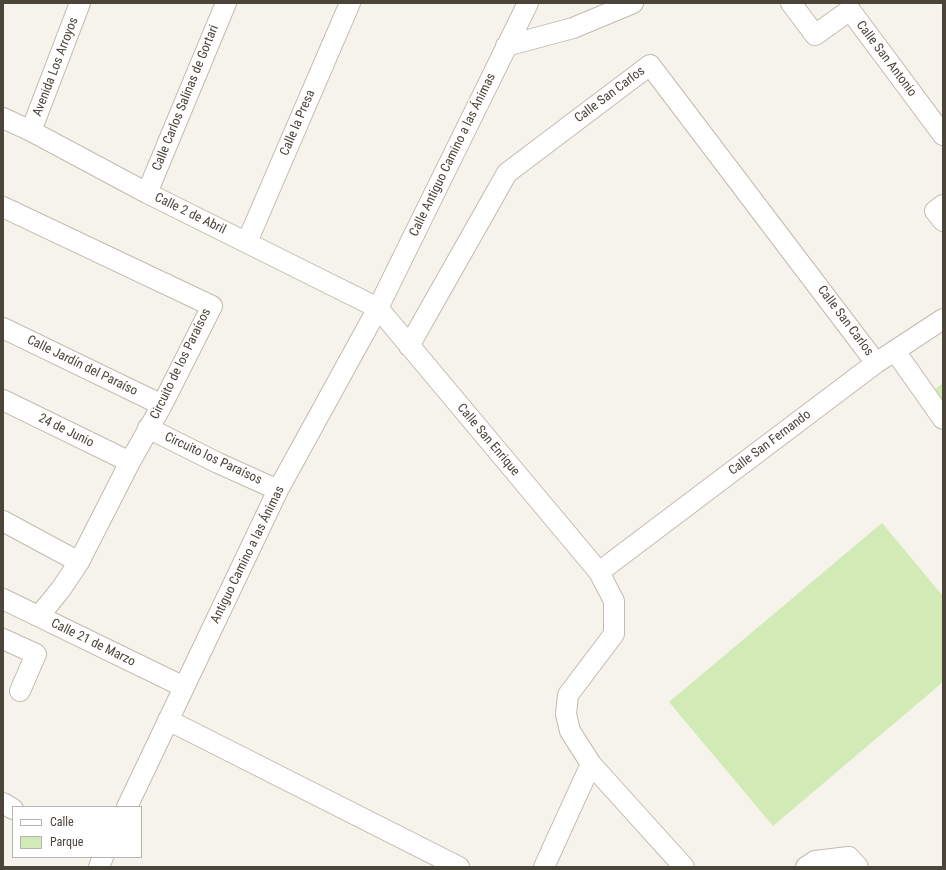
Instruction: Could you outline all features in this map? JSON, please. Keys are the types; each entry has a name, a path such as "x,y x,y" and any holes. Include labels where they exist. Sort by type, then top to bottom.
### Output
{"street":[{"name":"Avenida Los Arroyos","path":"31,131 80,3"},
{"name":"Calle Carlos Salinas de Gortari","path":"147,193 226,3"},
{"name":"Calle la Presa","path":"247,242 350,3"},
{"name":"Calle Antiguo Camino a las Ánimas","path":"378,308 528,3"},
{"path":"506,46 573,28 633,3"},
{"name":"Calle San Antonio","path":"791,3 815,35 850,10 943,135"},
{"name":"Calle San Carlos","path":"409,346 507,173 650,65 876,363"},
{"name":"Calle 2 de Abril","path":"3,118 31,131 147,193 378,308"},
{"path":"943,205 935,210 943,220"},
{"name":"Circuito de los Paraísos","path":"3,207 212,306 162,405 130,462 79,562 61,589 39,616"},
{"name":"Calle San Enrique","path":"378,308 599,572 614,601 614,634 568,695 566,714 570,731 591,764 684,867"},
{"name":"Antiguo Camino a las Ánimas","path":"127,806 278,490 378,308"},
{"name":"Calle San Fernando","path":"599,572 876,363 943,320"},
{"name":"Calle Jardín del Paraíso","path":"3,328 162,405"},
{"path":"895,351 943,419"},
{"name":"24 de Junio","path":"3,400 130,462"},
{"name":"Circuito los Paraísos","path":"148,428 218,463 278,490"},
{"path":"3,521 79,562"},
{"name":"Calle 21 de Marzo","path":"3,599 184,687"},
{"path":"3,639 36,654 20,691"},
{"path":"168,720 459,867"},
{"path":"544,867 591,764"},
{"path":"3,803 12,808"},
{"path":"806,867 815,861 853,862"}],"green space":[{"path":"943,383 943,400 935,389"},
{"path":"882,523 943,596 943,682 773,826 669,702"}]}
